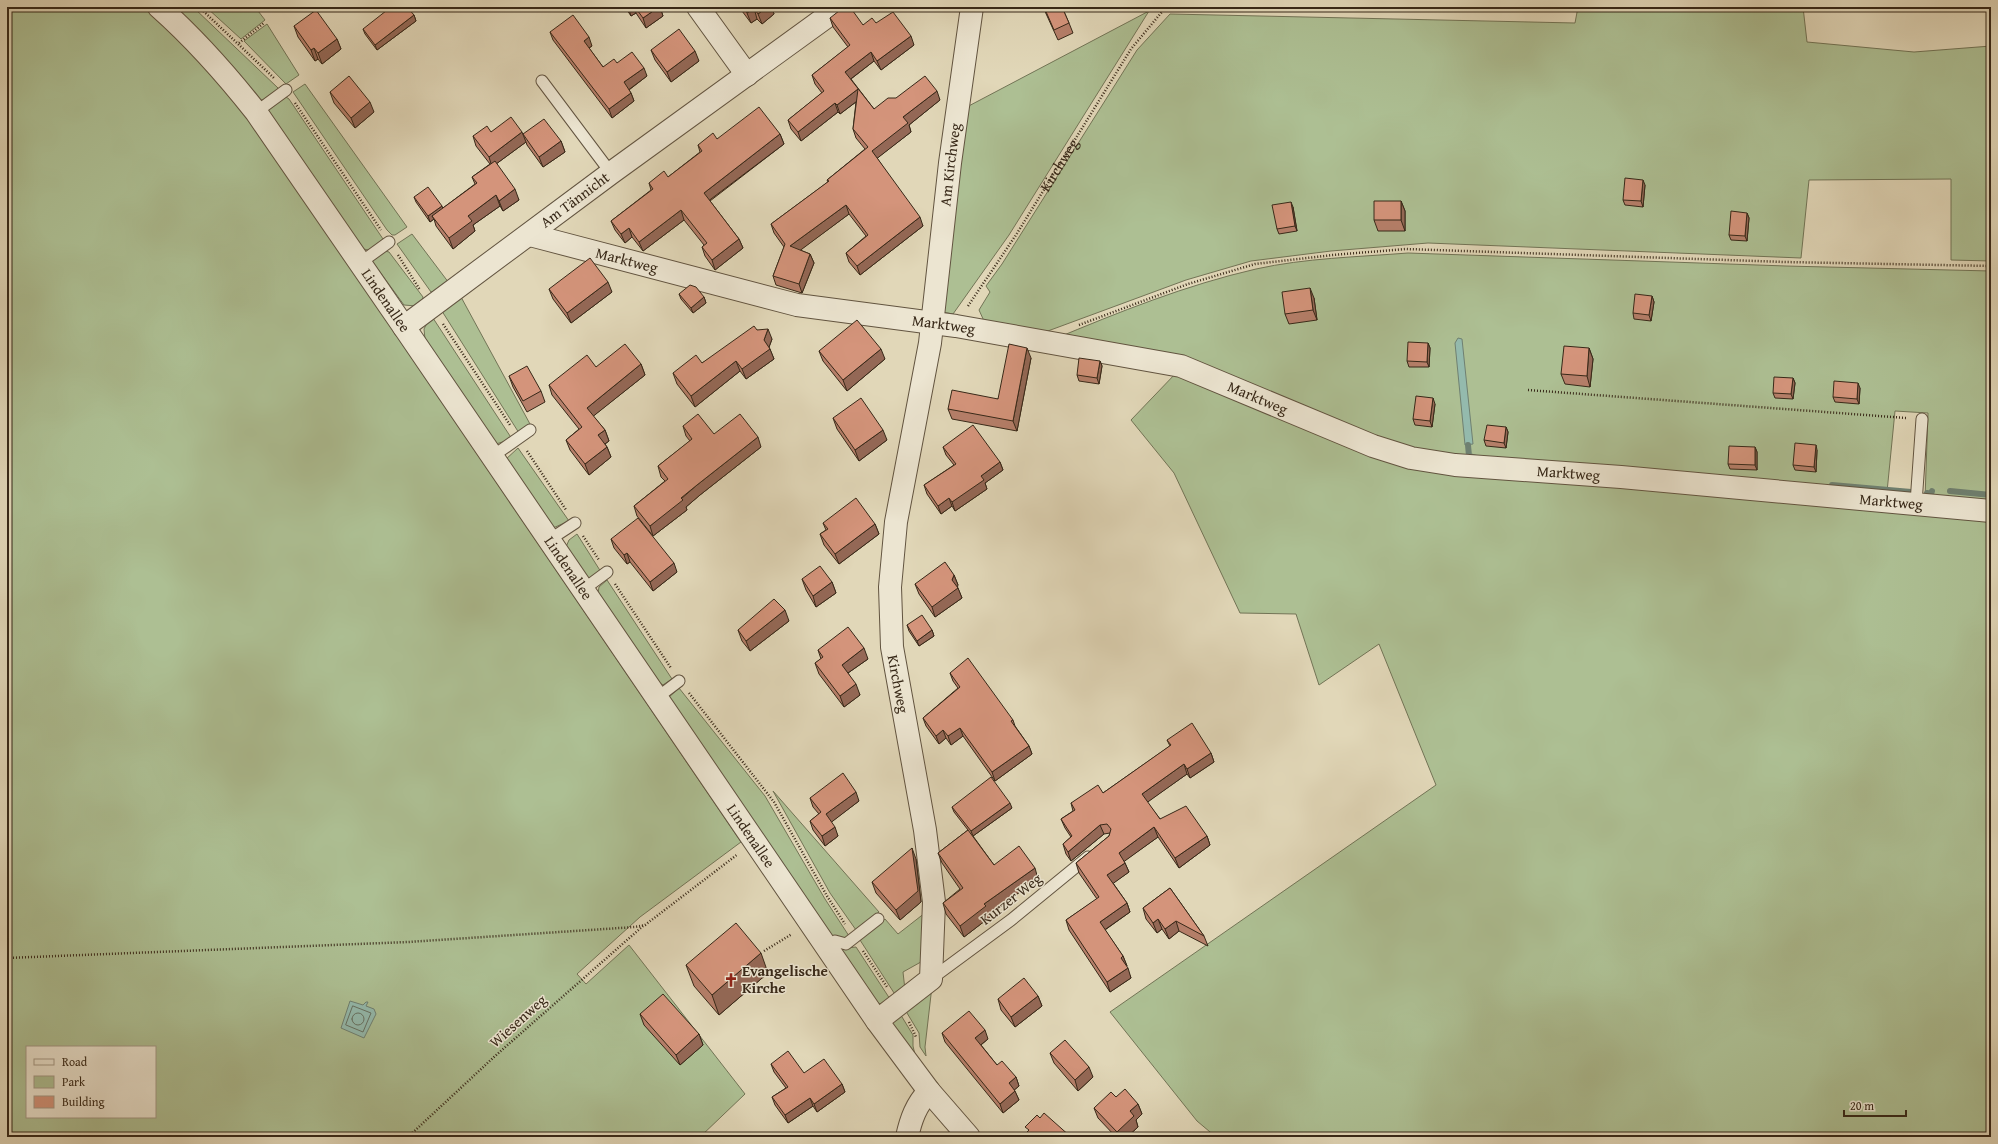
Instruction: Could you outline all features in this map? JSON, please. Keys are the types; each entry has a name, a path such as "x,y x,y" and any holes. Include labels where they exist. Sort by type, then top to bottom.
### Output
{"street":[{"name":"Lindenallee","path":"159,7 189,33 256,112 658,697 754,842 877,1021 929,1092 969,1137"},
{"path":"698,7 747,75"},
{"name":"Am Tännicht","path":"404,327 530,235 611,173 840,7"},
{"name":"Am Kirchweg","path":"931,322 950,163 972,7"},
{"name":"Marktweg","path":"530,235 797,305 931,322 1181,366 1373,446 1411,458 1455,465 1620,477 1991,511"},
{"name":"Kirchweg","path":"931,322 930,343 896,522 890,587 892,647 926,830 934,902 931,979"},
{"path":"877,1021 931,979"},
{"path":"907,1137 912,1116 921,1099 929,1092"}],"lane":[{"path":"542,81 611,173"},
{"path":"256,112 286,90"},
{"path":"360,263 389,242"},
{"path":"1916,503 1922,419"},
{"path":"493,456 530,430"},
{"path":"550,540 575,523"},
{"path":"584,589 607,572"},
{"path":"658,697 680,681"},
{"name":"Kurzer Weg","path":"931,979 1011,920 1096,850"},
{"path":"826,947 835,942 846,944 878,919"}],"path":[{"name":"Kirchweg","path":"956,326 1016,234 1131,49 1154,19 1166,7"},
{"path":"239,43 264,23"},
{"path":"1073,328 1188,284 1255,264 1333,255 1406,249 1785,262 1991,266"},
{"path":"1528,390 1922,419"},
{"name":"Wiesenweg","path":"408,1137 494,1057 645,924 754,842"},
{"path":"764,951 809,922"},
{"path":"7,958 408,942 635,927 645,924"}],"green space":[{"path":"7,7 146,7 206,67 252,123 741,842 640,917 577,974 586,984 629,945 745,1094 700,1137 7,1137"},
{"path":"175,7 193,7 278,88 277,91 263,100 259,100 219,52"},
{"path":"206,7 255,7 265,20 241,39"},
{"path":"1578,7 1803,7 1807,42 1914,52 1991,46 1991,261 1951,260 1951,179 1809,180 1801,258 1428,243 1331,251 1251,261 1186,280 1037,335 984,321 979,310 990,292 986,286 1002,264 1137,50 1170,14 1575,23"},
{"path":"1149,11 1009,235 953,314 938,311 963,109"},
{"path":"267,24 299,75 286,84 244,41"},
{"path":"305,84 407,227 395,235 392,235 387,230 293,92"},
{"path":"286,97 289,99 383,239 369,250 363,249 268,111 270,107"},
{"path":"412,234 449,283 436,292 431,292 397,244"},
{"path":"385,251 389,252 423,297 422,302 416,306 404,305 372,261"},
{"path":"1408,253 1786,266 1991,271 1991,505 1925,499 1928,413 1895,411 1887,492 1414,454 1300,410 1052,340 1128,309 1178,291 1230,275 1293,262"},
{"path":"461,297 530,424 519,433 440,308"},
{"path":"431,315 512,439 496,444 425,339 424,329"},
{"path":"1177,372 1367,450 1991,516 1991,1137 1216,1137 1197,1121 1110,1012 1436,785 1379,644 1319,685 1296,614 1240,613 1174,473 1131,420"},
{"path":"518,448 569,521 553,528 505,460"},
{"path":"577,534 601,572 588,579 566,547 569,540"},
{"path":"607,580 672,679 663,685 660,683 598,593 599,587"},
{"path":"679,688 765,796 825,899 849,936 845,941 830,937 668,698"},
{"path":"773,791 879,912 856,930 830,893"},
{"path":"930,909 928,958 903,972 905,990 896,996 860,940 885,919 898,934"},
{"path":"856,947 890,999 883,1004 876,1003 838,949"},
{"path":"932,986 925,1047 926,1056 920,1047 919,1033 904,1008"},
{"path":"899,1012 913,1035 913,1046 916,1059 888,1020"}],"water":[{"path":"1458,338 1462,339 1473,444 1465,445 1455,343"},
{"path":"350,1001 363,1005 368,1002 366,1006 374,1009 376,1014 364,1038 341,1028"}],"building":[{"path":"391,7 407,7 414,15 375,45 363,29"},
{"path":"635,7 659,7 643,18"},
{"path":"743,7 767,7 758,14 754,8 747,13"},
{"path":"844,7 850,7 863,25 872,18 876,23 893,12 911,36 877,61 871,52 845,72 874,109 888,98 896,98 925,76 937,91 903,117 908,123 872,151 920,217 857,266 846,253 868,235 846,205 790,246 810,254 799,284 773,276 785,244 771,224 829,181 827,180 868,147 853,129 858,89 837,105 835,103 798,132 788,120 824,91 812,75 850,45 830,18"},
{"path":"1044,7 1062,7 1069,23 1054,30"},
{"path":"316,10 337,39 318,53 314,48 311,50 294,26"},
{"path":"573,15 589,37 584,41 603,67 614,59 617,63 632,52 644,68 624,82 631,93 609,109 550,32"},
{"path":"679,29 695,51 667,72 651,50"},
{"path":"349,76 370,102 351,118 330,92"},
{"path":"759,107 780,134 704,193 739,239 712,260 702,247 707,243 681,210 639,242 629,228 621,234 611,221 653,189 649,183 664,171 668,177 702,151 698,145 713,133 717,139"},
{"path":"511,117 522,132 489,157 473,136 487,126 491,132"},
{"path":"544,119 561,141 539,157 523,134"},
{"path":"495,161 515,189 499,201 496,195 468,216 472,221 449,238 432,216 477,183 472,177"},
{"path":"1625,178 1643,180 1641,201 1623,200"},
{"path":"428,187 442,206 428,216 414,197"},
{"path":"1374,201 1401,201 1401,220 1374,220"},
{"path":"1291,202 1295,226 1277,229 1272,205"},
{"path":"1731,211 1747,213 1745,236 1729,235"},
{"path":"590,258 608,282 567,313 549,289"},
{"path":"690,285 696,287 704,297 691,308 679,294"},
{"path":"1310,288 1313,310 1285,314 1282,292"},
{"path":"1635,294 1652,296 1649,315 1633,313"},
{"path":"857,320 881,349 843,380 819,351"},
{"path":"754,326 757,330 768,329 764,340 770,349 742,369 736,361 691,396 673,373 696,355 702,363"},
{"path":"1408,342 1428,343 1427,362 1407,361"},
{"path":"625,344 641,364 587,408 605,430 598,435 607,447 585,464 566,440 582,427 549,385 587,355 596,367"},
{"path":"1009,344 1027,348 1013,421 948,409 952,390 998,399"},
{"path":"1564,346 1589,348 1587,376 1561,374"},
{"path":"1079,358 1100,361 1097,378 1077,375"},
{"path":"527,366 541,391 523,401 509,376"},
{"path":"1774,377 1793,378 1791,394 1773,393"},
{"path":"1834,381 1858,383 1857,399 1833,397"},
{"path":"1416,396 1433,398 1430,421 1413,419"},
{"path":"861,398 883,430 855,450 833,418"},
{"path":"698,414 714,434 740,414 758,437 681,498 683,500 650,526 634,506 668,479 658,466 692,439 683,426"},
{"path":"973,425 1000,462 981,476 984,480 952,502 949,498 938,506 924,485 956,464 943,447"},
{"path":"1487,425 1506,427 1504,443 1484,440"},
{"path":"1795,443 1816,445 1814,467 1793,465"},
{"path":"1729,446 1755,447 1755,465 1728,464"},
{"path":"856,498 875,524 835,554 820,534 828,529 823,523"},
{"path":"638,518 674,563 650,582 627,553 624,555 611,539"},
{"path":"945,562 954,575 952,580 958,588 932,607 915,584"},
{"path":"820,566 832,582 813,596 802,579"},
{"path":"774,599 785,610 746,641 738,630"},
{"path":"922,615 932,630 917,641 907,625"},
{"path":"848,627 864,648 842,665 856,684 840,696 815,663 823,657 818,650"},
{"path":"968,658 1013,720 1011,721 1029,746 992,772 960,728 948,736 943,730 936,736 923,718 960,687 950,673"},
{"path":"1192,723 1211,753 1187,769 1184,764 1142,794 1160,819 1186,806 1207,836 1175,858 1154,827 1119,853 1125,863 1107,875 1127,903 1100,922 1123,956 1121,958 1128,968 1107,982 1066,920 1099,897 1076,863 1109,836 1111,829 1107,824 1100,825 1068,852 1063,844 1072,836 1061,819 1075,810 1071,803 1098,785 1103,793 1171,745 1167,740"},
{"path":"843,773 856,792 826,814 835,827 822,836 810,821 821,812 810,798"},
{"path":"991,777 1010,803 971,831 952,807"},
{"path":"968,830 994,865 1019,846 1035,868 984,904 986,906 960,926 943,903 963,888 938,853"},
{"path":"912,848 918,891 896,910 872,882"},
{"path":"1170,888 1204,936 1176,921 1165,929 1158,919 1153,923 1143,908"},
{"path":"736,923 761,953 712,995 686,965"},
{"path":"1024,978 1038,996 1011,1017 998,999"},
{"path":"663,994 699,1034 676,1055 640,1014"},
{"path":"969,1011 985,1030 975,1038 997,1065 1002,1061 1016,1077 1009,1083 1015,1091 1000,1104 942,1033"},
{"path":"1065,1040 1089,1067 1075,1080 1050,1053"},
{"path":"788,1051 804,1073 824,1059 842,1084 814,1104 810,1098 785,1115 772,1097 788,1087 771,1064"},
{"path":"1125,1089 1138,1104 1130,1111 1134,1116 1117,1132 1094,1108 1111,1092 1116,1097"},
{"path":"1044,1113 1071,1137 1027,1137 1024,1135 1029,1130 1025,1127 1037,1115 1040,1118"}],"waterway":[{"path":"1468,445 1469,456 1476,458"},
{"path":"1832,485 1911,492"},
{"path":"1927,493 1931,494 1932,491"},
{"path":"1950,491 1991,495"}],"place":[{"name":"Evangelische Kirche","path":"731,980"}]}
